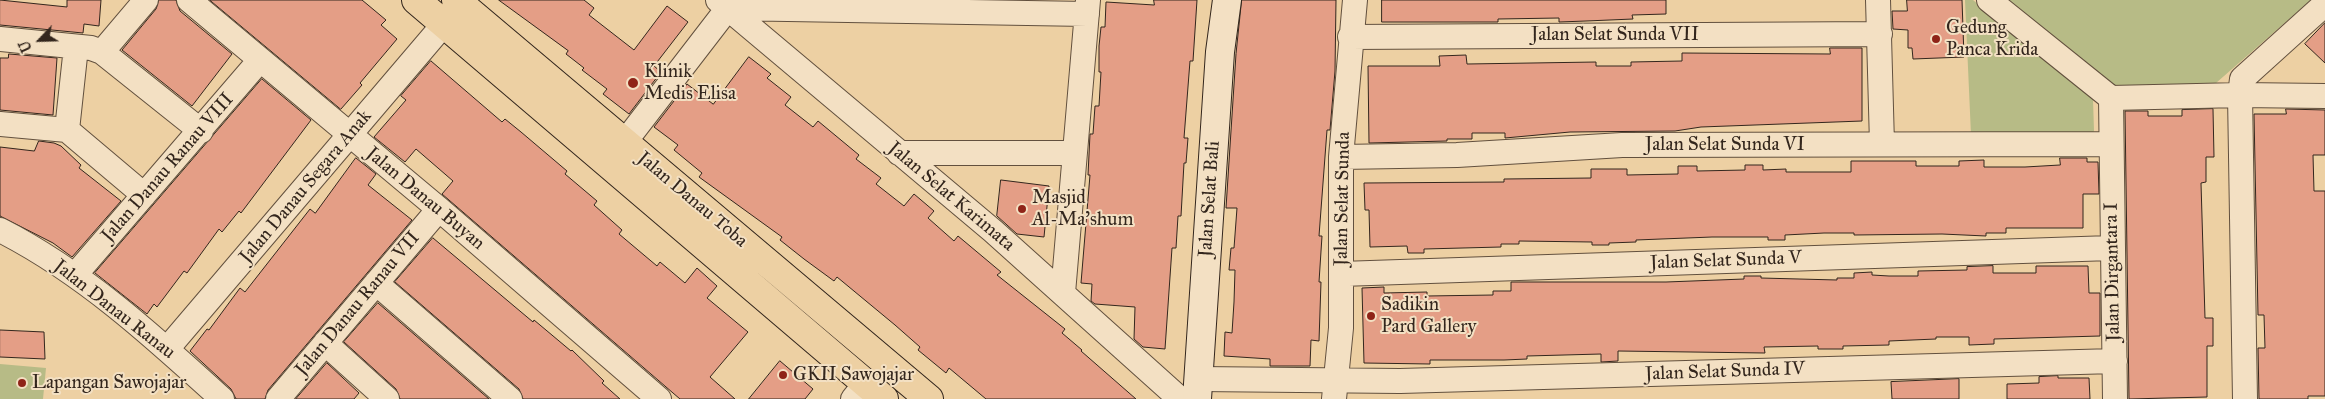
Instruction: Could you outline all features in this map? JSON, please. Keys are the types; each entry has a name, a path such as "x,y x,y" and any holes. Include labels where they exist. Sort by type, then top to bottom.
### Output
{"main road":[{"name":"Jalan Danau Toba","path":"416,0 450,12 617,153 929,399"},
{"name":"Jalan Danau Toba","path":"617,153 868,394"}],"street":[{"path":"102,52 146,0"},
{"name":"Jalan Danau Buyan","path":"189,0 349,136 439,209 648,396"},
{"name":"Jalan Selat Bali","path":"1192,392 1220,52 1227,0"},
{"name":"Jalan Selat Sunda","path":"1335,389 1342,328 1341,157 1350,37 1355,0"},
{"path":"1878,0 1882,144"},
{"path":"1989,0 2111,98 2240,95 2325,96"},
{"path":"617,153 723,4 1087,7 1063,293"},
{"name":"Jalan Selat Karimata","path":"723,4 1063,293 1192,392"},
{"path":"2245,399 2240,95 2242,80 2325,4"},
{"name":"Jalan Danau Segara Anak","path":"167,349 349,136 450,12"},
{"name":"Jalan Selat Sunda VII","path":"1350,37 1880,34"},
{"path":"0,40 76,47 102,52 201,131"},
{"path":"67,130 76,47"},
{"name":"Jalan Danau Ranau VIII","path":"75,275 201,131 260,60"},
{"name":"Jalan Dirgantara I","path":"2111,98 2110,144 2115,399"},
{"path":"0,124 67,130 144,195"},
{"name":"Jalan Selat Sunda VI","path":"1341,157 1457,155 1622,145 2110,144"},
{"path":"899,153 1074,153"},
{"name":"Jalan Danau Ranau VII","path":"278,399 439,209"},
{"name":"Jalan Danau Ranau","path":"0,230 75,275 167,349 222,399"},
{"name":"Jalan Selat Sunda V","path":"1342,274 2112,248"},
{"path":"376,283 510,399"},
{"path":"326,343 387,399"},
{"name":"Jalan Selat Sunda IV","path":"1192,392 1335,389 1400,381 2115,361"}],"green space":[{"path":"1965,0 1973,0 2093,99 2094,131 2092,134 1971,135"},
{"path":"2001,0 2311,0 2216,83 2205,87 2111,86"},
{"name":"Lapangan Sawojajar","path":"0,364 46,368 43,399 0,399"}],"building":[{"path":"0,0 67,7 67,0 101,0 99,26 84,24 83,33 0,25"},
{"path":"159,0 176,0 180,11 232,54 192,106 122,50 156,9"},
{"path":"210,0 362,0 386,20 381,25 397,39 341,109"},
{"path":"499,0 584,0 594,8 589,15 634,50 667,6 688,22 654,66 661,72 629,114 603,94 607,89 582,70 584,68 566,54 568,51"},
{"path":"1154,0 1197,0 1193,61 1190,61 1184,138 1188,138 1186,163 1184,163 1181,216 1178,216 1176,248 1172,248 1165,349 1143,347 1134,339 1135,307 1095,304 1091,301 1092,284 1081,283 1090,175 1088,175 1090,134 1093,134 1095,106 1099,106 1101,72 1099,72 1099,46 1101,27 1105,27 1106,2 1154,5"},
{"path":"1242,0 1336,0 1335,71 1330,130 1327,130 1319,236 1322,236 1319,282 1321,282 1319,341 1311,340 1310,366 1270,366 1270,359 1224,356 1225,332 1232,333 1234,302 1235,270 1229,270 1231,248 1234,248 1237,208 1226,208 1236,54"},
{"path":"1382,0 1666,0 1666,14 1632,15 1633,19 1559,22 1559,18 1498,19 1498,22 1382,22"},
{"name":"Gedung Panca Krida","path":"1907,0 1962,0 1964,57 1913,59 1912,48 1908,48 1908,30 1893,29 1892,11 1907,11"},
{"path":"2325,23 2325,63 2305,44"},
{"path":"1830,48 1862,48 1862,121 1701,127 1675,131 1570,132 1505,138 1505,133 1472,133 1472,139 1369,143 1368,66 1440,66 1439,56 1466,55 1467,64 1596,62 1596,66 1631,66 1631,62 1682,61 1682,53 1830,54"},
{"path":"9,54 57,58 53,115 0,110 0,58 8,58"},
{"path":"749,57 771,74 767,78 791,97 785,105 813,127 818,121 859,155 856,159 881,178 876,184 904,206 914,194 934,211 928,218 954,241 958,236 1001,272 997,275 1065,329 1062,333 1136,399 986,399 949,368 946,373 918,350 920,347 837,277 834,281 780,240 782,237 699,177 702,173 674,150 678,145 654,127 687,84 713,104"},
{"path":"431,61 502,122 505,119 567,171 565,174 597,201 594,205 622,230 619,234 657,266 660,262 685,283 697,268 717,286 707,298 748,332 710,377 735,399 680,399 442,194 453,181 416,149 405,162 374,137 406,100 401,96"},
{"path":"262,79 311,120 241,213 239,211 222,232 219,229 187,273 184,271 157,307 154,304 147,314 95,273"},
{"path":"2213,109 2214,157 2206,157 2206,182 2201,183 2205,318 2213,318 2213,346 2207,346 2207,397 2129,399 2125,111 2148,111 2148,116 2182,116 2182,110"},
{"path":"2286,109 2325,110 2325,155 2313,155 2314,191 2325,191 2325,396 2308,396 2308,399 2259,399 2258,348 2265,348 2264,315 2258,315 2254,114 2286,114"},
{"path":"39,141 61,146 81,165 79,168 121,201 72,257 53,243 0,216 0,147 34,151"},
{"path":"356,158 376,174 368,185 412,220 268,390 265,399 236,399 231,389 190,351 207,329 209,330 240,288 245,292 310,209 315,213"},
{"path":"2060,158 2087,158 2087,162 2098,162 2099,194 2083,194 2083,228 2006,228 2006,233 1986,233 1986,236 1824,233 1785,235 1785,240 1768,240 1768,237 1712,237 1636,240 1636,242 1609,243 1609,245 1592,245 1592,242 1519,241 1519,244 1501,244 1501,247 1424,249 1424,253 1408,253 1407,246 1370,247 1369,210 1365,210 1364,183 1504,182 1504,179 1591,178 1591,169 1627,169 1627,175 1678,174 1678,166 1697,166 1697,171 1745,170 1745,165 1763,165 1763,170 1786,169 1786,172 1851,172 1851,161 1916,161 1916,166 1959,166 1959,161 1984,160 1984,167 2025,167 2060,165"},
{"name":"Masjid Al-Ma'shum","path":"1001,180 1049,186 1044,237 1017,234 997,216"},
{"path":"433,238 533,322 534,320 572,350 604,381 602,383 620,399 523,399 519,389 395,282"},
{"path":"1993,266 1993,273 2036,273 2036,266 2088,266 2089,293 2100,293 2100,336 1994,339 1994,344 1969,345 1969,337 1936,337 1936,339 1889,341 1889,345 1843,346 1843,349 1818,349 1818,346 1764,347 1765,353 1618,351 1618,361 1601,362 1601,354 1527,356 1527,359 1504,360 1430,360 1430,364 1364,363 1362,288 1384,287 1384,293 1427,292 1427,296 1493,295 1493,291 1511,291 1511,282 1666,282 1744,279 1744,276 1837,280 1837,278 1854,278 1854,273 1872,272 1872,275 1918,276 1918,271 1967,270 1967,267"},
{"path":"378,303 489,399 400,399 396,389 344,342"},
{"path":"0,330 44,332 45,359 0,357"},
{"name":"GKII Sawojajar","path":"780,361 813,389 805,399 749,399"},
{"path":"327,363 359,393 354,399 296,399"},
{"path":"2058,376 2058,378 2089,378 2090,399 2007,399 2007,384 2039,383 2039,377"},
{"path":"1959,379 1959,399 1892,399 1891,382"}],"place":[{"name":"Gedung Panca Krida","path":"1936,39"},
{"name":"Klinik Medis Elisa","path":"633,83"},
{"name":"Masjid Al-Ma'shum","path":"1022,209"},
{"name":"Sadikin Pard Gallery","path":"1371,316"},
{"name":"GKII Sawojajar","path":"783,375"},
{"name":"Lapangan Sawojajar","path":"22,383"}]}
